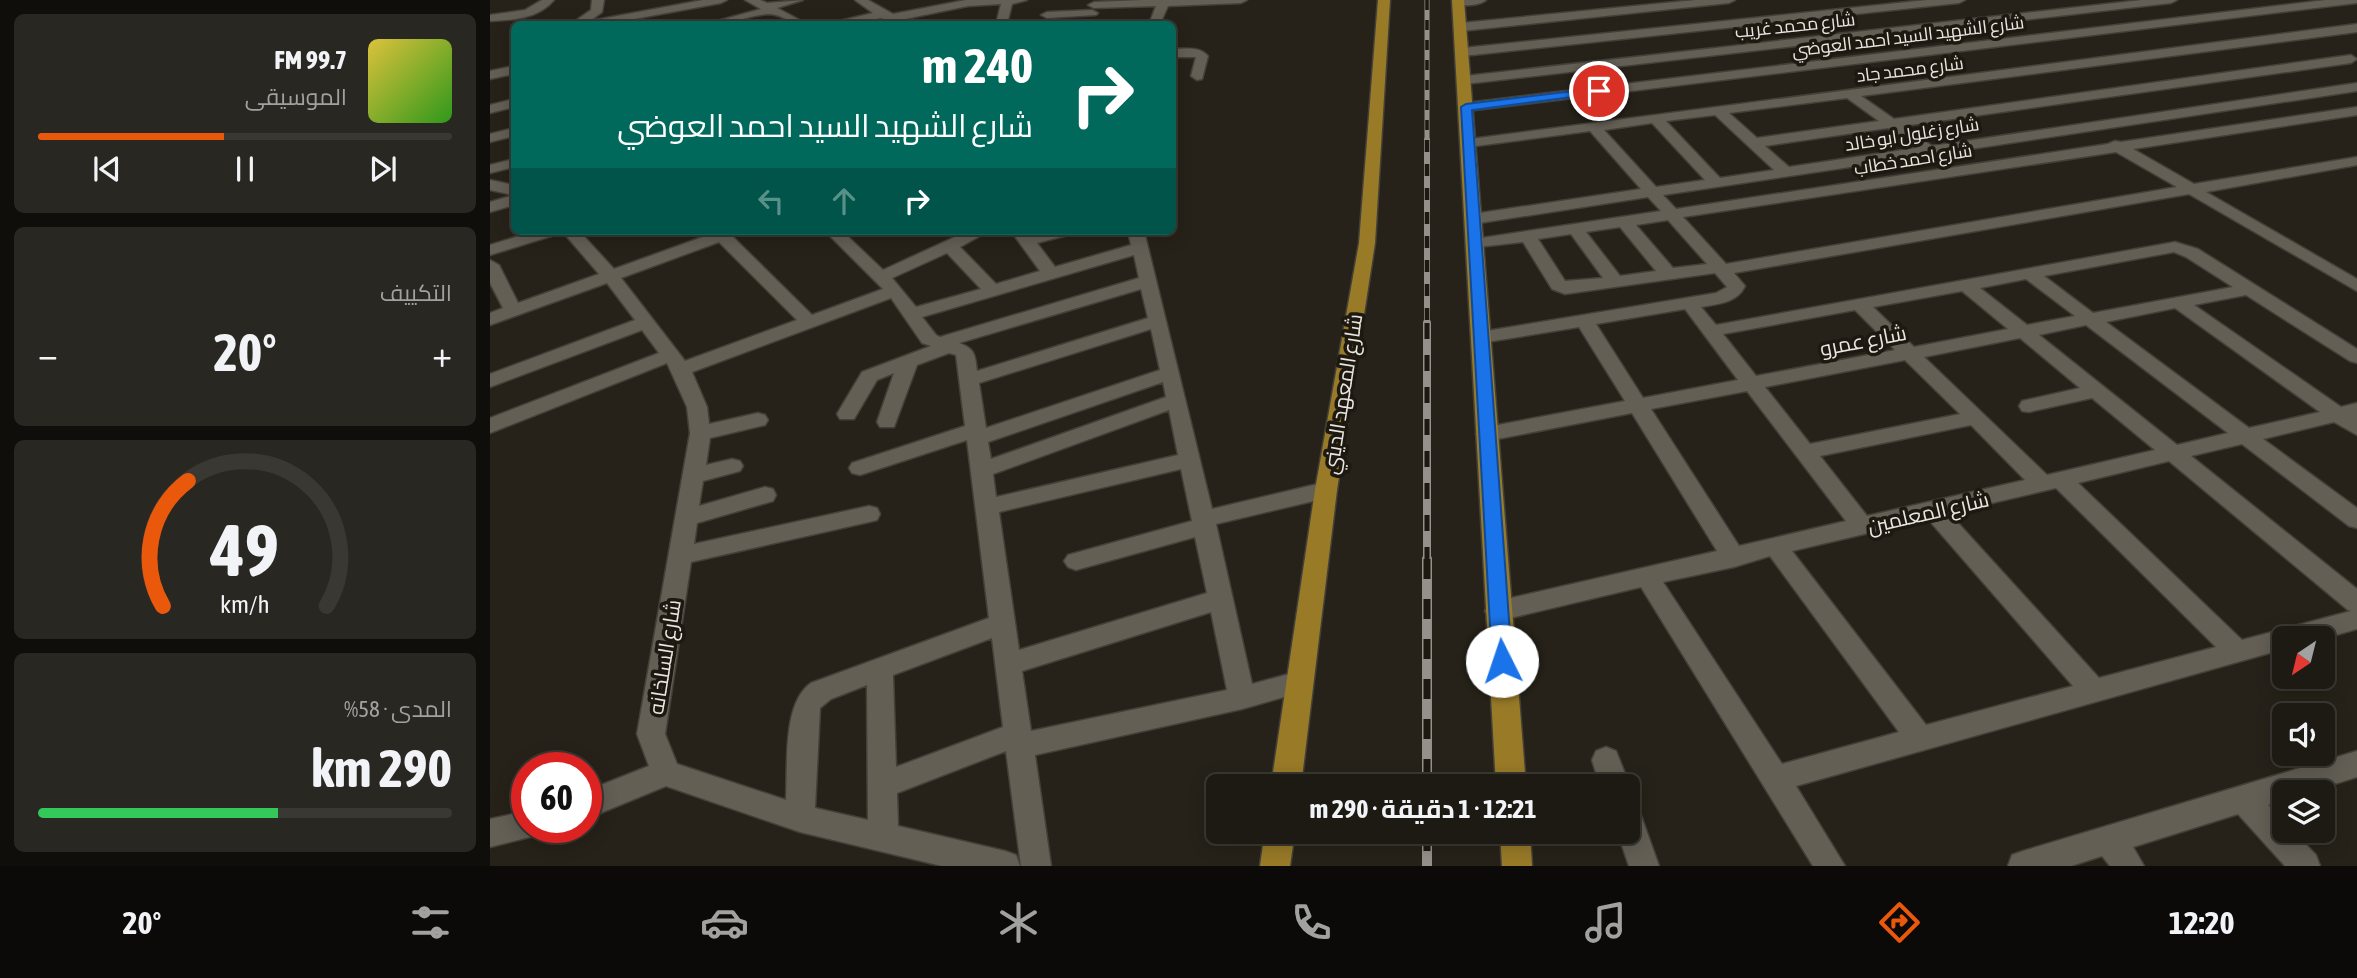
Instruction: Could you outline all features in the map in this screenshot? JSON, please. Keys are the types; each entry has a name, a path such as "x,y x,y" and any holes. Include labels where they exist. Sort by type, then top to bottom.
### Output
{"main road":[{"name":"شارع المعهد الديني","path":"1288,774 1326,490 1367,243 1384,0"},
{"path":"1458,1 1510,774"},
{"path":"1275,866 1278,844"},
{"path":"1516,844 1517,866"}],"street":[{"path":"490,18 507,0"},
{"path":"490,18 530,13 541,9 548,0"},
{"path":"591,19 597,9 598,0"},
{"path":"591,19 667,3 721,0"},
{"path":"751,0 795,21"},
{"path":"723,21 797,0"},
{"path":"861,0 883,18"},
{"path":"861,21 968,3 1021,0"},
{"path":"1051,0 1046,20 1093,11 1163,3 1241,0"},
{"path":"1458,1 1480,0"},
{"path":"1461,27 1730,0"},
{"path":"1463,52 1959,0"},
{"name":"شارع محمد غريب","path":"1465,80 2123,2 2171,0"},
{"path":"2259,0 2357,38"},
{"name":"شارع الشهيد السيد احمد العوضي","path":"1466,107 2354,0"},
{"path":"1003,21 1007,1"},
{"path":"2123,2 2277,69"},
{"path":"1156,21 1163,3"},
{"path":"1772,20 1838,63"},
{"path":"2270,26 2354,60"},
{"name":"شارع محمد جاد","path":"1468,143 2357,28"},
{"path":"1176,53 1198,53 1202,56 1197,76"},
{"path":"1753,143 2354,60"},
{"path":"490,75 511,71"},
{"path":"2031,71 2126,122"},
{"name":"شارع زغلول ابو خالد","path":"1473,219 2357,87"},
{"path":"1850,94 1929,152"},
{"path":"490,109 511,104"},
{"path":"1719,111 1786,173"},
{"name":"شارع احمد خطاب","path":"1475,244 2357,111"},
{"path":"1657,119 1717,183"},
{"path":"1481,337 1721,298 1734,291 1736,286 1594,127"},
{"path":"2086,128 2357,286"},
{"path":"490,138 511,133"},
{"path":"1528,236 1560,288 1570,290 1720,269 2357,161"},
{"path":"490,169 511,164"},
{"path":"490,185 511,189"},
{"path":"490,207 511,201"},
{"path":"1625,222 1669,275"},
{"path":"1576,229 1616,283"},
{"path":"490,250 539,235"},
{"name":"شارع السلخانه","path":"574,235 610,275 676,362 697,407 700,433 651,734 666,773"},
{"path":"490,319 719,235"},
{"path":"726,235 809,323"},
{"path":"837,235 888,284 929,338 965,352 1036,866"},
{"path":"490,426 676,362 809,323 888,284 963,236 993,291"},
{"path":"1023,236 1051,274"},
{"path":"912,314 1051,274 1138,239 1171,373 1242,698"},
{"path":"1711,331 2175,247 2192,253 2357,358"},
{"path":"490,265 513,311"},
{"path":"2030,274 2357,520"},
{"path":"846,414 869,376 943,345 1148,281"},
{"path":"1966,285 2357,603"},
{"name":"شارع عمرو","path":"1487,434 2248,289"},
{"path":"2178,302 2347,412 2357,428"},
{"path":"1689,303 1863,527"},
{"path":"1860,305 1975,418 2052,482 2238,652"},
{"path":"1584,320 1734,558"},
{"path":"969,380 1158,321"},
{"path":"490,381 646,322"},
{"path":"887,422 909,360"},
{"path":"860,468 1171,373"},
{"path":"2029,406 2096,391"},
{"path":"982,470 1177,400"},
{"name":"شارع المعلمين","path":"1498,611 1734,558 2347,412"},
{"path":"1805,452 1975,418"},
{"path":"700,433 758,420"},
{"path":"987,507 1190,460"},
{"path":"693,476 732,466"},
{"path":"1076,561 1326,490"},
{"path":"687,518 765,495"},
{"path":"1933,510 2094,691"},
{"path":"680,556 869,514"},
{"path":"1776,547 1920,739"},
{"path":"1648,578 1829,866"},
{"path":"1009,664 1220,599"},
{"path":"2331,626 2357,619"},
{"path":"800,818 806,707 811,698 821,691 1004,623"},
{"path":"1775,779 2272,642"},
{"path":"880,670 883,838"},
{"path":"882,785 1019,740 1242,698 1300,682"},
{"path":"2023,866 2357,764"},
{"path":"602,799 666,773 800,818 1005,866"},
{"path":"2243,799 2305,866"},
{"path":"490,833 511,828"},
{"path":"2108,840 2129,866"},
{"path":"1636,844 1644,866"}],"railway":[{"path":"1427,0 1427,774"},
{"path":"1427,844 1427,866"}],"route":[{"path":"1502,661 1466,107 1599,91"}]}
